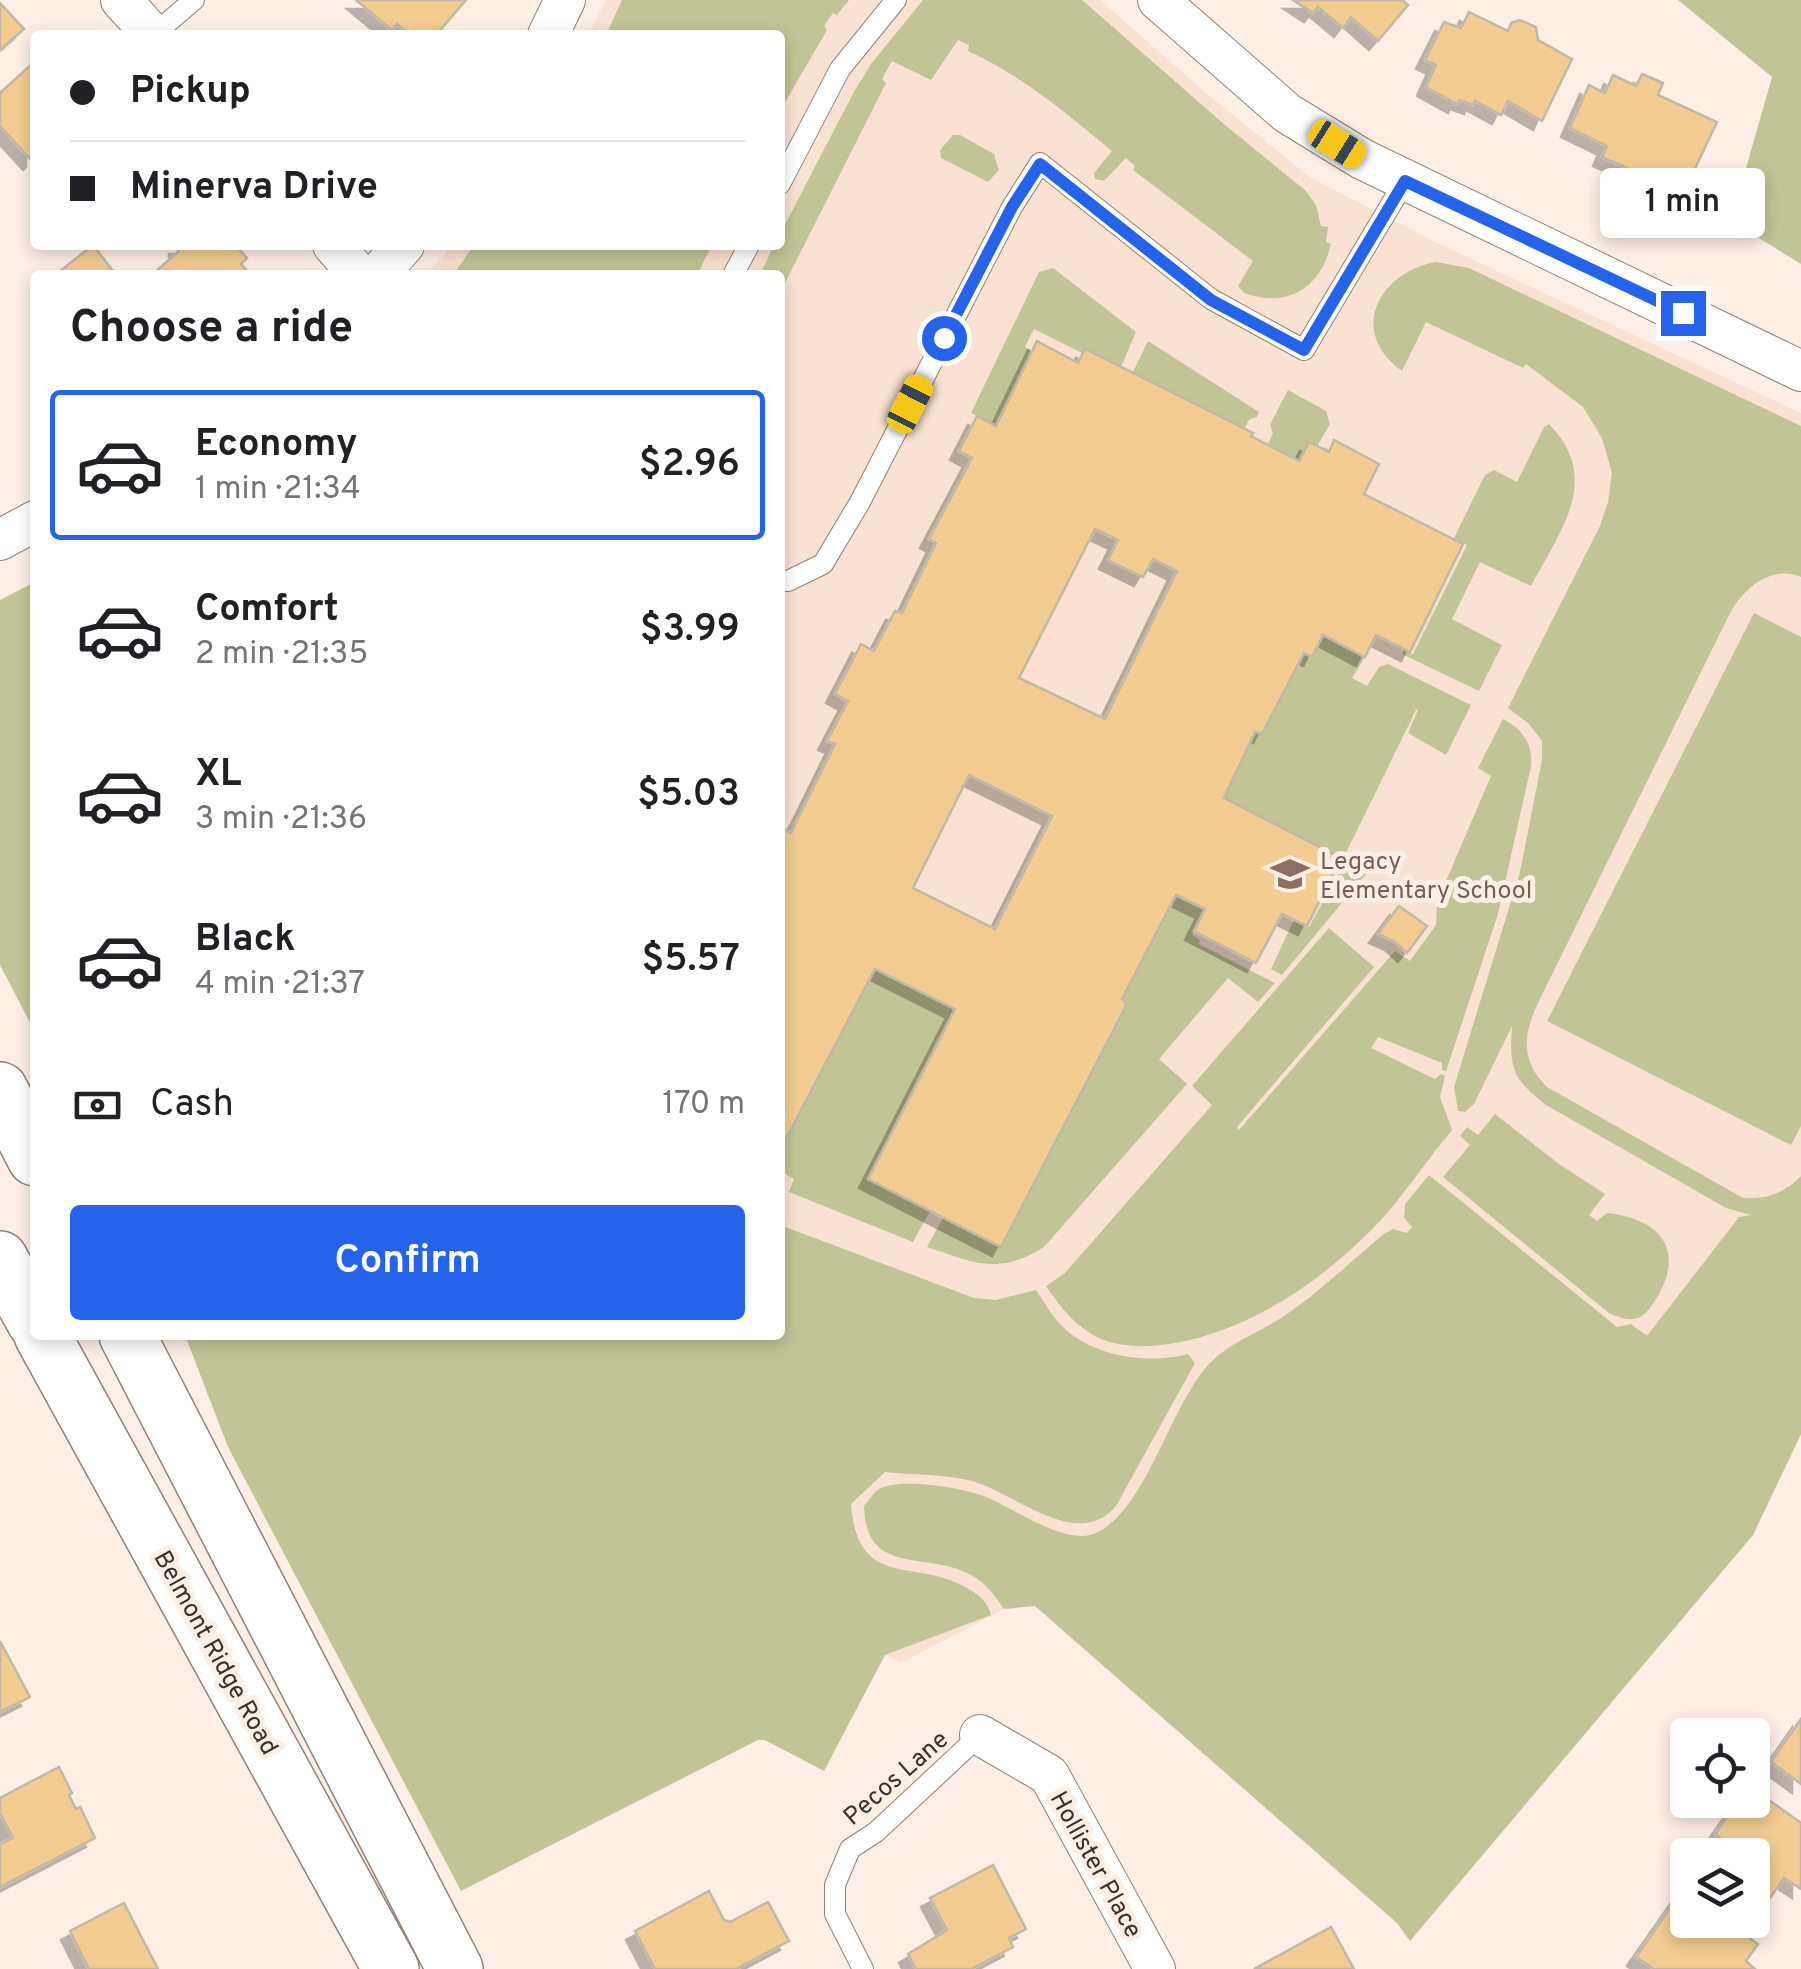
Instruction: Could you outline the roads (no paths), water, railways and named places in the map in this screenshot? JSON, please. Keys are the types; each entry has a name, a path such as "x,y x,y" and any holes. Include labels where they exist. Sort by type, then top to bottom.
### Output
{"main road":[{"path":"0,1090 30,1148"},
{"path":"0,1259 30,1313"},
{"name":"Belmont Ridge Road","path":"45,1340 391,1969"},
{"path":"130,1340 454,1969"}],"street":[{"path":"121,0 148,30"},
{"path":"550,30 565,0"},
{"path":"1158,0 1287,113 1362,159 1801,370"},
{"path":"337,250 355,270"},
{"path":"382,270 400,250"},
{"path":"0,540 30,524"},
{"name":"Hollister Place","path":"980,1734 1048,1775 1155,1969"}],"lane":[{"path":"159,30 194,0"},
{"path":"785,174 840,69 896,0"},
{"path":"785,581 823,564 860,502 1012,207 1040,164 1211,300 1304,350 1405,181"},
{"name":"Pecos Lane","path":"863,1969 835,1914 835,1885 850,1849 876,1832 980,1734"}],"place":[{"name":"Legacy Elementary School","path":"1290,874"}]}
